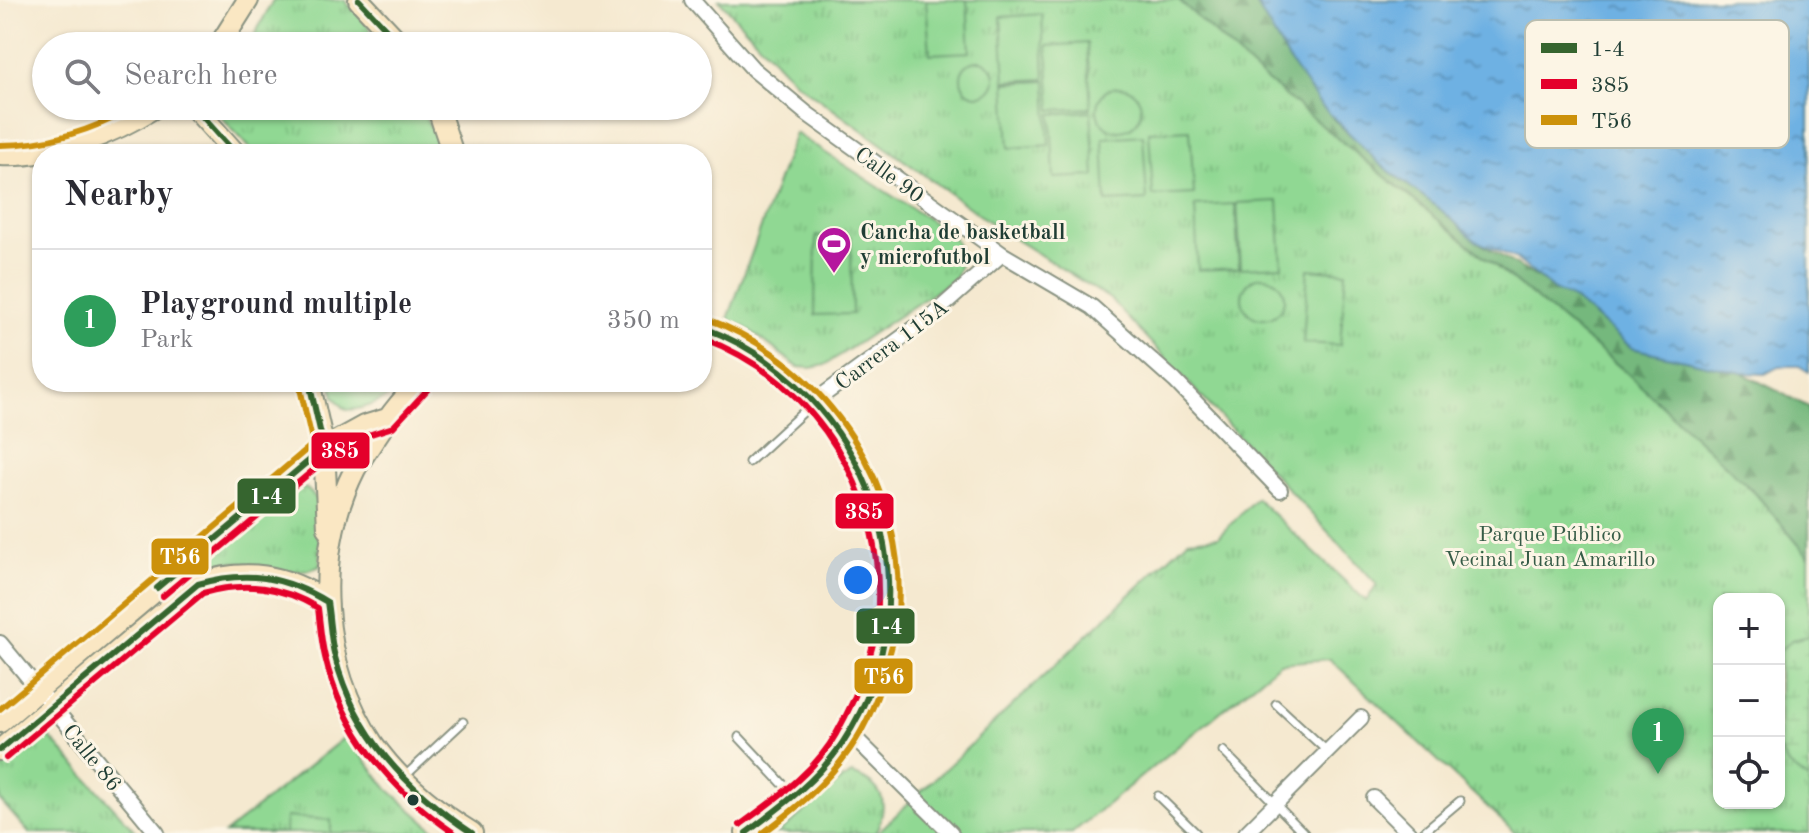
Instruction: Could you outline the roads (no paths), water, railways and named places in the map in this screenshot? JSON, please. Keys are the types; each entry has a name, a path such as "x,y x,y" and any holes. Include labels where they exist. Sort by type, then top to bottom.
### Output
{"street":[{"path":"228,32 248,0"},
{"path":"359,0 389,32"},
{"name":"Calle 90","path":"692,0 753,69 806,113 1002,254 1092,307 1175,381 1280,490"},
{"path":"76,144 136,120"},
{"path":"206,120 227,144"},
{"path":"442,120 450,144"},
{"path":"0,155 32,151"},
{"name":"Carrera 115A","path":"815,401 934,314 1002,254"},
{"path":"712,332 746,347 783,371 815,401 838,429 857,459 882,526 888,562 886,633 866,702 850,733 817,779 796,798 746,833"},
{"path":"311,392 324,448 329,554 327,602 335,658 351,702 372,742 401,779 438,812 472,833"},
{"path":"329,554 339,510 355,469 387,419 412,392"},
{"path":"0,722 324,448 354,430 387,419"},
{"path":"324,448 340,465 355,469"},
{"path":"0,750 198,584 221,576 244,573 275,577 307,589 327,602"},
{"name":"Calle 86","path":"0,643 157,833"},
{"path":"1246,833 1361,718"},
{"path":"850,733 951,833"},
{"path":"1374,798 1409,833"}],"lane":[{"path":"749,462 815,401"},
{"path":"1276,704 1328,752"},
{"path":"401,779 463,722"},
{"path":"739,737 796,798"},
{"path":"1223,751 1304,833"},
{"path":"1158,796 1196,833"},
{"path":"1422,833 1460,801"}],"water":[{"path":"1254,0 1809,0 1809,372 1799,366 1780,366 1765,374 1742,373 1632,348 1575,300 1554,290 1515,258 1476,241 1440,209 1380,164 1320,104 1290,62"}],"place":[{"name":"Cancha de basketball y microfutbol","path":"834,275"},
{"name":"Playground multiple","path":"1658,774"}],"park label":[{"name":"Parque Público Vecinal Juan Amarillo","path":"1550,546"}]}
